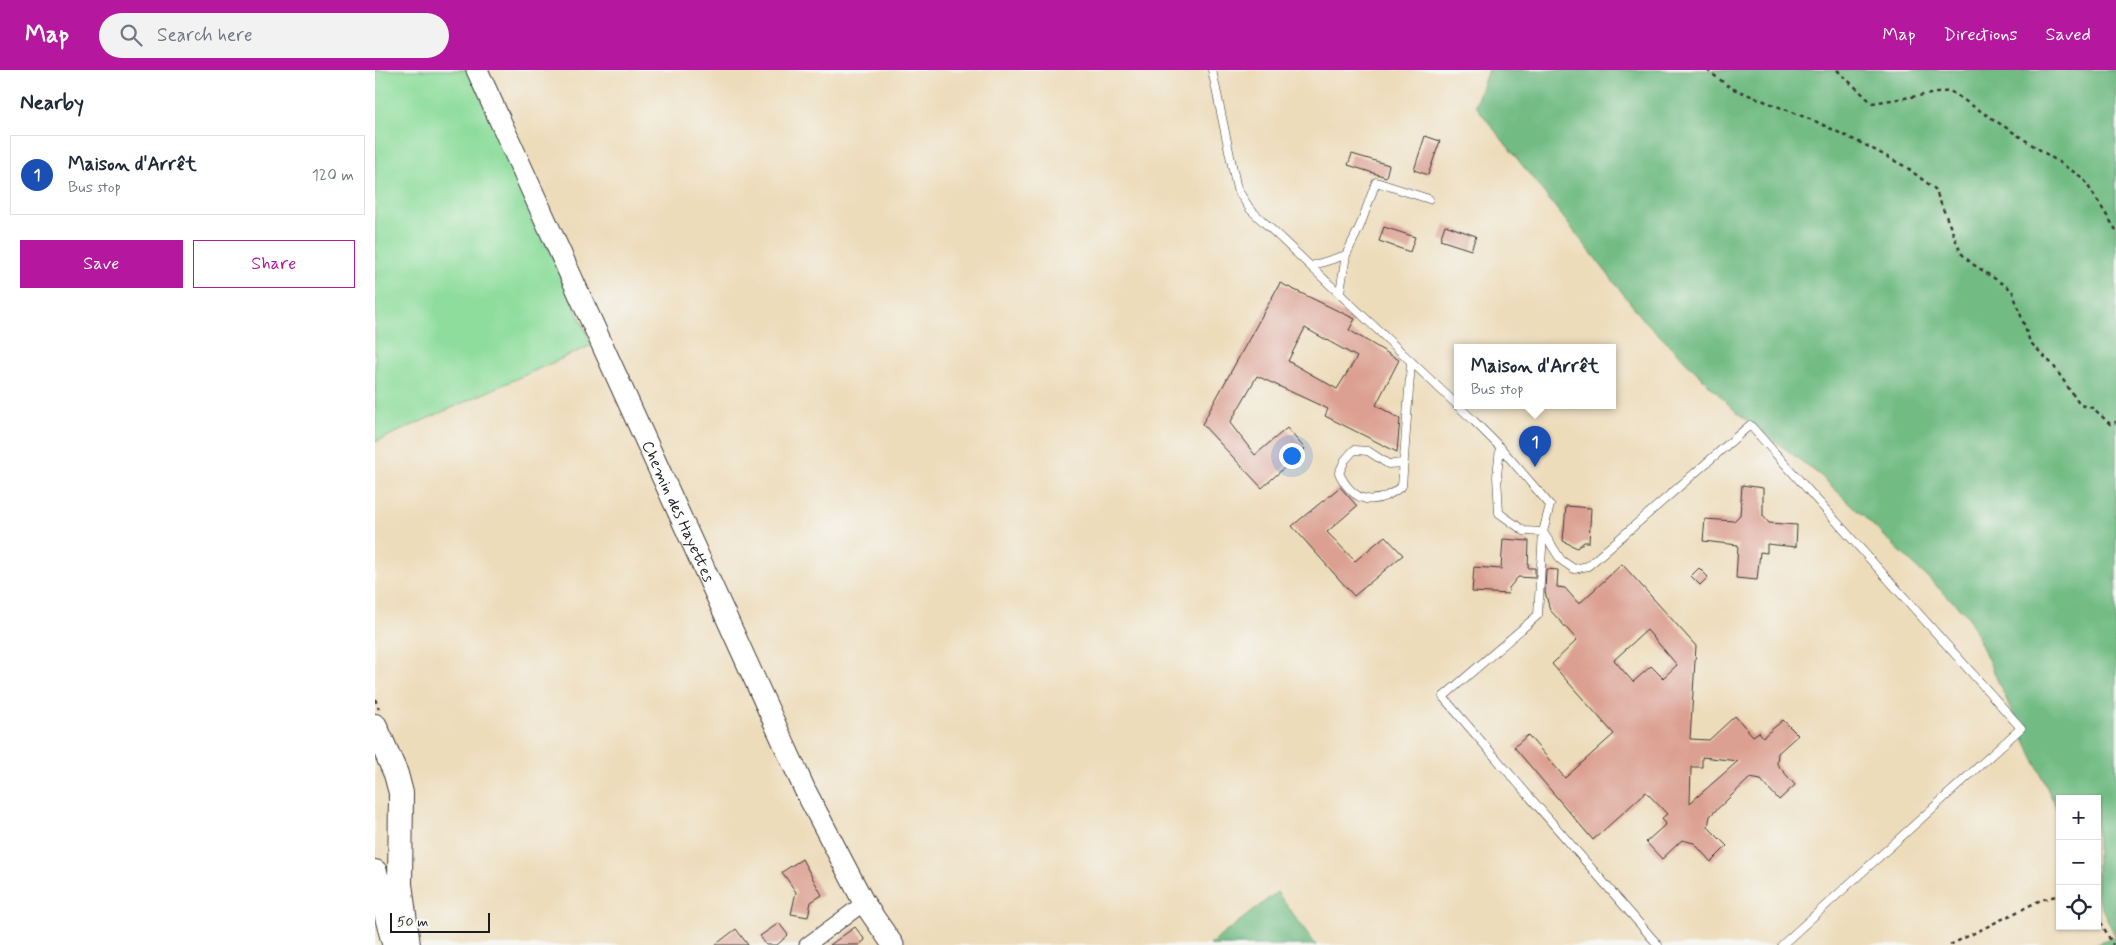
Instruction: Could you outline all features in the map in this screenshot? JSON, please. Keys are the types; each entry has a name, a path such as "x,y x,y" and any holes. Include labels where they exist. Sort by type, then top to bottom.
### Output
{"main road":[{"path":"375,726 396,774 401,793 400,884 408,945"},
{"path":"375,872 394,945"}],"street":[{"name":"Chemin des Hayettes","path":"477,70 805,790 864,903 893,945"},
{"path":"807,945 864,903"}],"lane":[{"path":"1212,70 1237,189 1250,209 1340,292 1454,403"},
{"path":"1340,292 1345,255 1360,226 1376,182 1429,199"},
{"path":"1311,266 1345,255"},
{"path":"1404,463 1389,464 1368,451 1354,450 1345,460 1339,473 1346,487 1361,499 1380,500 1402,486 1404,463 1411,362"},
{"path":"1460,409 1500,447 1550,505 1543,532 1538,616 1443,697 1659,945"},
{"path":"1543,532 1561,560 1574,569 1589,566 1750,424 2021,728 1782,945"},
{"path":"1500,447 1497,476 1499,513 1524,531 1543,532"}],"path":[{"path":"1707,70 1731,88 1817,122 1869,147 1906,167 1935,190 1961,254 1971,263 2012,290 2030,342 2053,364 2081,406 2093,408 2110,424 2116,422"},
{"path":"1837,70 1872,103 1950,91 2083,178 2116,230"},
{"path":"1950,945 2041,900 2056,896"},
{"path":"2101,922 2113,945"}],"green space":[{"path":"375,70 469,70 592,345 375,442"},
{"path":"1488,70 2116,70 2116,945 2093,945 2115,936 2101,906 2101,795 2056,795 2056,807 1968,616 1821,476 1736,412 1643,319 1475,105"},
{"path":"1277,892 1316,945 1209,945"}],"building":[{"path":"1425,136 1440,141 1428,175 1414,170"},
{"path":"1352,154 1389,165 1386,177 1348,165"},
{"path":"1445,225 1476,236 1471,250 1440,240"},
{"path":"1384,227 1415,237 1410,252 1379,241"},
{"path":"1280,283 1355,319 1349,330 1399,360 1376,405 1400,419 1397,452 1325,416 1328,409 1257,376 1230,423 1255,455 1287,428 1305,449 1262,488 1202,424","holes":["1305,328 1357,357 1337,389 1288,361"]},
{"path":"1742,485 1763,488 1763,516 1769,523 1797,525 1796,547 1767,544 1767,553 1760,552 1757,580 1736,578 1738,545 1703,541 1705,519 1734,521 1740,515"},
{"path":"1340,487 1357,506 1327,532 1355,561 1385,536 1403,555 1354,596 1292,526"},
{"path":"1566,506 1591,508 1589,542 1584,542 1577,548 1563,541"},
{"path":"1503,539 1529,541 1528,568 1535,568 1535,578 1518,577 1509,588 1508,594 1472,592 1474,567 1501,569"},
{"path":"1622,564 1696,646 1690,739 1709,740 1735,716 1753,736 1759,732 1763,737 1783,720 1798,735 1778,753 1777,764 1795,785 1779,800 1761,780 1750,778 1710,816 1708,827 1727,846 1711,862 1694,843 1682,840 1662,859 1646,842 1666,824 1662,818 1667,814 1646,792 1593,840 1514,747 1528,735 1565,778 1614,734 1552,664 1577,640 1550,610 1545,592 1546,569 1558,570 1557,587 1565,588 1579,604","holes":["1647,630 1677,665 1663,678 1651,666 1633,682 1614,660","1702,757 1738,761 1690,803 1691,767 1702,767"]},
{"path":"1699,568 1708,577 1700,585 1691,576"},
{"path":"802,859 822,895 811,902 808,917 791,914 796,892 782,872"},
{"path":"779,923 788,935 777,945 766,945 760,936"},
{"path":"855,927 865,940 859,945 830,945"},
{"path":"736,929 748,945 715,945"}],"place":[{"name":"Maison d'Arrêt","path":"1535,467"}]}
